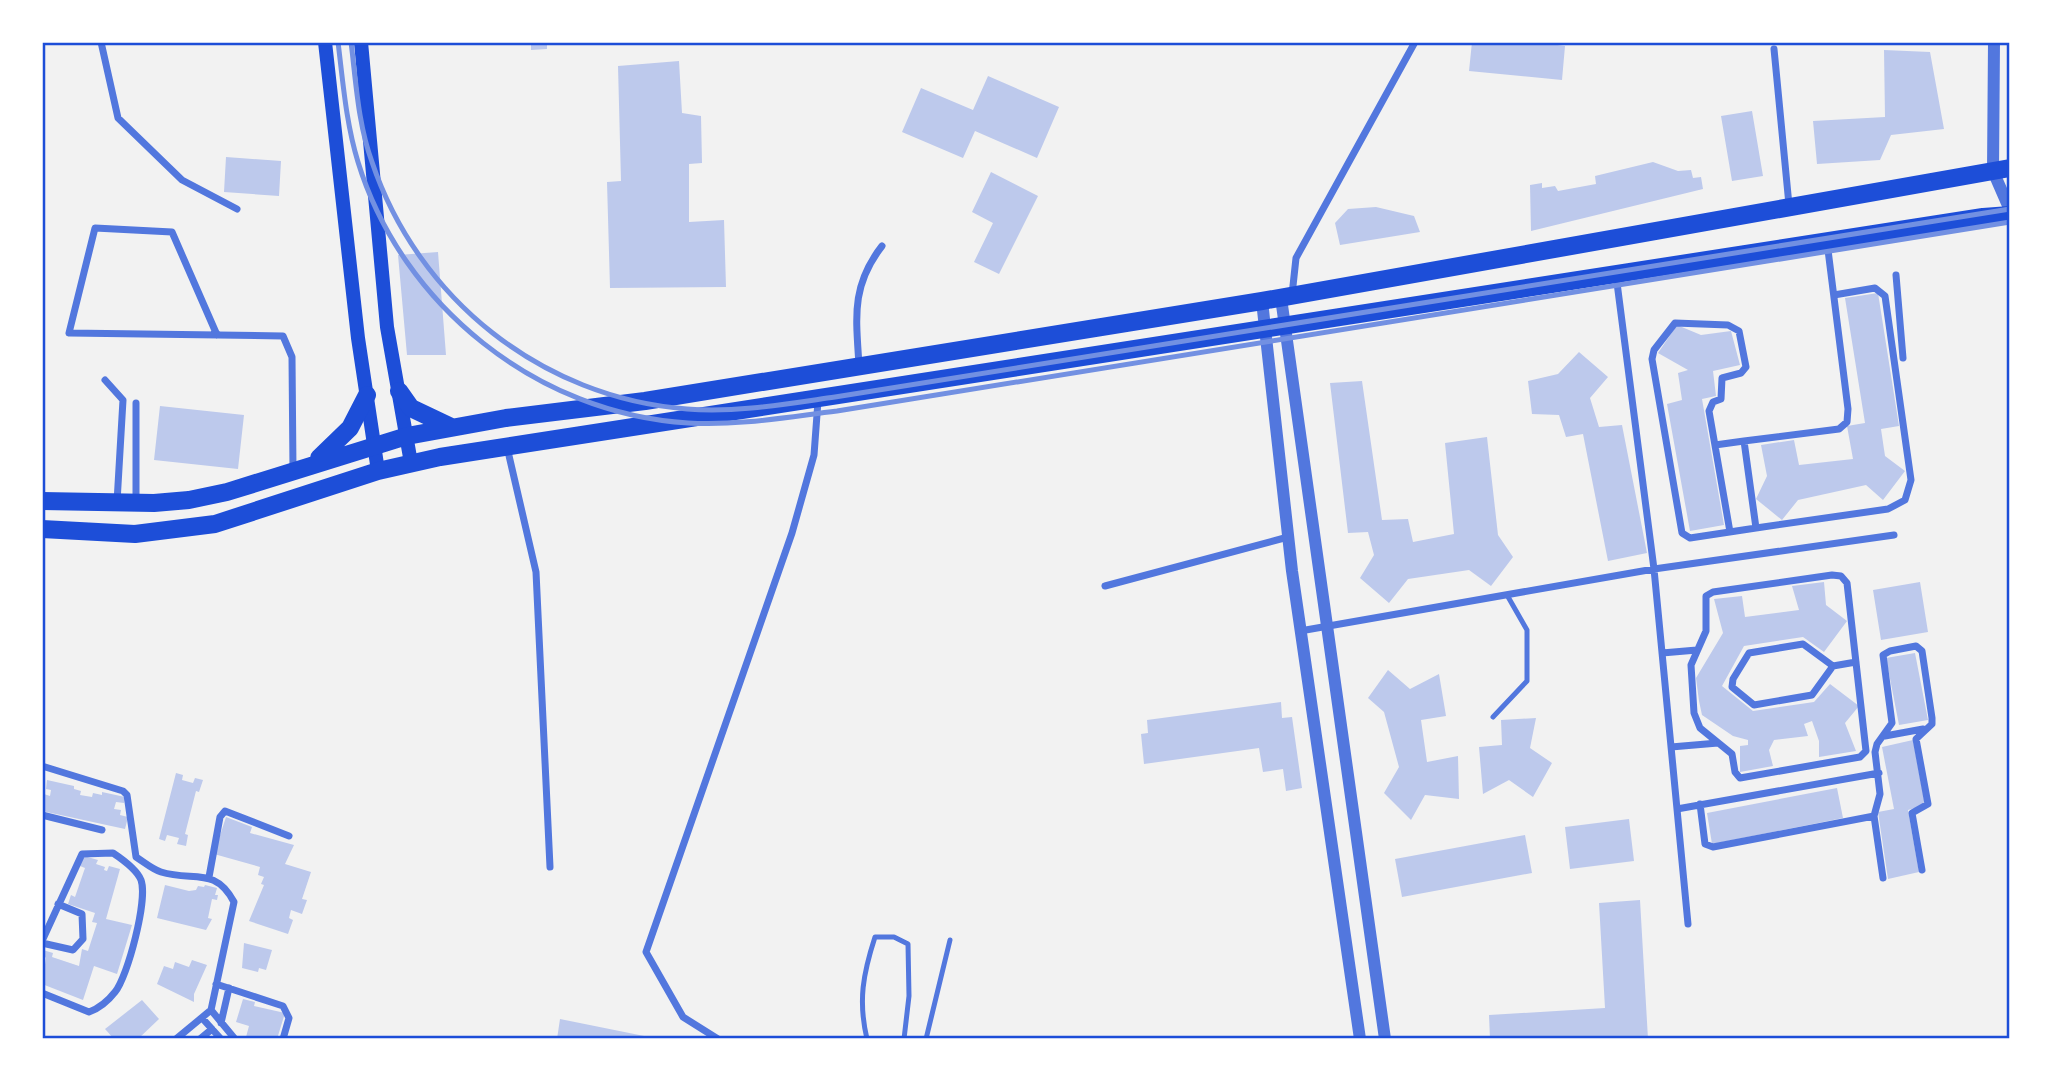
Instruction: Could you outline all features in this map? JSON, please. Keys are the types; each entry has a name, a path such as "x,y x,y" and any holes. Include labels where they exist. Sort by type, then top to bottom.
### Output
{"main road":[{"path":"325,42 378,471"},
{"path":"361,42 387,327 411,463"},
{"path":"42,501 136,503 190,500 374,444 443,429 506,418 645,401 1262,301 2002,169"},
{"path":"42,529 135,534 215,524 378,471 411,463 818,396 2010,215"},
{"path":"399,391 411,408 443,429"},
{"path":"311,464 350,428 367,395"}],"street":[{"path":"101,42 118,118 182,180 237,209"},
{"path":"1385,1039 1286,326 1287,296 1296,258 1415,42"},
{"path":"1994,42 2002,169 2010,210"},
{"path":"1774,49 1790,207"},
{"path":"217,335 172,232 95,228 69,333 283,336 292,366 292,470"},
{"path":"1715,445 1839,429 1847,422 1826,242"},
{"path":"859,366 855,308 860,283 882,246"},
{"path":"1616,274 1654,569 1688,925"},
{"path":"1896,275 1903,358"},
{"path":"1730,532 1710,406 1721,399 1722,378 1741,373 1746,367 1739,331 1728,325 1675,323 1654,350 1652,359 1682,533 1690,538 1888,509 1905,500 1911,480 1885,296 1875,288 1834,295"},
{"path":"1262,301 1300,631 1360,1039"},
{"path":"105,380 122,400 117,502"},
{"path":"718,1039 683,1017 646,952 792,533 814,455 818,396"},
{"path":"135,403 136,503"},
{"path":"1744,441 1756,528"},
{"path":"507,447 536,572 550,867"},
{"path":"1300,631 1654,569 1894,536"},
{"path":"1105,586 1288,537"},
{"path":"1836,575 1847,583 1856,662 1866,746 1860,757 1740,778 1735,772 1732,754 1700,728 1694,713 1691,665 1706,631 1705,601 1708,594 1836,575"},
{"path":"1833,666 1807,645 1788,645 1749,653 1732,683 1751,704 1759,706 1812,695 1833,666 1856,662"},
{"path":"1883,878 1874,816 1879,800 1879,773 1875,752 1892,718 1883,659 1890,651 1916,646 1922,651 1932,718 1928,729 1916,739 1927,806 1912,813 1922,870"},
{"path":"1662,653 1697,650"},
{"path":"1885,736 1928,729"},
{"path":"1671,747 1718,743"},
{"path":"42,766 123,791 127,795 136,857 160,872 209,877 227,888 234,902 211,1010 176,1039"},
{"path":"1677,809 1879,773"},
{"path":"1700,804 1705,844 1713,847 1874,816"},
{"path":"209,877 220,817 225,811 289,836"},
{"path":"42,815 102,830"},
{"path":"42,993 89,1012 99,1009 117,990 132,951 142,883 139,876 113,853 85,852 79,856 58,904 42,942 67,951 73,950 83,939 82,914 58,904"},
{"path":"216,984 283,1006 289,1018 283,1039"},
{"path":"221,1023 229,988"},
{"path":"211,1010 235,1039"},
{"path":"202,1018 221,1039"},
{"path":"200,1039 212,1029"}],"lane":[{"path":"1493,717 1527,681 1527,630 1507,595"},
{"path":"867,1039 860,1008 867,962 875,937 894,937 908,944 909,996 904,1039"},
{"path":"926,1039 950,940"}],"building":[{"path":"531,42 547,42 547,49 531,50"},
{"path":"1472,42 1535,42 1565,46 1562,80 1469,71"},
{"path":"1884,50 1930,52 1944,129 1891,135 1880,160 1817,164 1813,121 1885,117"},
{"path":"679,61 682,113 701,116 702,163 689,164 689,222 724,220 726,287 610,288 607,182 621,181 618,66"},
{"path":"988,76 1059,107 1037,158 975,131 963,158 902,132 921,88 973,110"},
{"path":"1752,111 1763,176 1732,181 1721,116"},
{"path":"226,157 281,161 279,196 224,192"},
{"path":"1653,162 1678,171 1691,170 1693,178 1701,177 1703,189 1531,231 1530,185 1542,183 1542,188 1555,186 1558,191 1596,184 1595,176"},
{"path":"991,172 1038,196 999,274 974,262 993,223 972,212"},
{"path":"1376,207 1414,216 1420,232 1340,245 1335,223 1348,209"},
{"path":"438,252 446,355 407,355 398,255"},
{"path":"1878,293 1899,426 1881,429 1885,456 1905,471 1883,500 1866,485 1798,500 1782,520 1756,499 1767,476 1761,445 1794,440 1799,465 1853,459 1847,426 1865,423 1845,298"},
{"path":"1677,325 1701,335 1731,331 1740,365 1713,371 1716,396 1702,399 1724,525 1690,531 1667,404 1682,400 1678,373 1688,370 1658,353"},
{"path":"1579,352 1608,377 1590,398 1599,427 1622,425 1647,553 1608,561 1583,434 1566,437 1559,415 1532,414 1528,381 1558,374"},
{"path":"1362,381 1382,520 1408,519 1413,542 1454,534 1445,443 1487,437 1498,535 1513,557 1491,586 1469,570 1408,579 1389,603 1360,578 1374,555 1368,532 1348,533 1330,383"},
{"path":"160,406 244,415 238,469 154,460"},
{"path":"1824,582 1826,605 1847,621 1824,652 1803,637 1744,646 1722,686 1753,711 1814,702 1830,684 1859,706 1845,723 1856,751 1819,757 1819,741 1812,721 1804,724 1808,736 1774,740 1769,750 1773,766 1740,772 1740,746 1748,745 1748,740 1733,736 1702,715 1699,701 1696,678 1723,633 1714,599 1742,596 1745,617 1799,610 1792,586"},
{"path":"1920,582 1928,632 1881,640 1873,590"},
{"path":"1915,653 1928,720 1899,725 1886,658"},
{"path":"1388,670 1410,689 1439,674 1446,716 1421,720 1427,762 1458,756 1459,799 1425,795 1411,820 1384,793 1399,767 1384,712 1368,698"},
{"path":"1281,702 1282,718 1292,717 1302,788 1286,791 1283,769 1263,772 1259,748 1144,764 1141,734 1148,733 1147,720"},
{"path":"1536,718 1530,748 1552,763 1533,797 1509,780 1483,794 1479,747 1502,745 1501,720"},
{"path":"1913,740 1925,805 1908,810 1919,872 1888,879 1878,812 1894,809 1882,747"},
{"path":"176,773 183,775 182,780 193,783 195,778 203,780 199,792 196,791 185,834 188,835 186,846 177,844 179,838 167,835 165,841 159,839"},
{"path":"47,780 74,786 74,789 81,791 80,795 92,797 93,793 102,795 102,792 125,797 124,803 116,802 114,809 121,810 120,815 128,817 125,829 42,811 44,794 50,796 51,790 46,789"},
{"path":"1837,788 1843,818 1712,844 1707,813"},
{"path":"226,817 252,827 250,833 294,845 285,864 311,872 302,899 307,900 302,914 291,910 289,918 293,920 288,934 249,921 264,885 261,884 264,877 258,875 260,867 214,854"},
{"path":"1629,819 1634,861 1570,869 1565,827"},
{"path":"1525,835 1532,873 1402,897 1395,859"},
{"path":"84,856 98,860 96,864 105,867 104,870 107,871 109,866 120,869 106,919 132,925 117,974 94,966 83,1000 42,984 46,958 42,953 43,950 53,953 52,957 79,966 82,949 88,951 97,923 92,922 95,913 68,904 71,895 75,897 85,868 80,866"},
{"path":"165,885 189,891 205,885 217,888 217,900 212,899 208,918 212,919 206,930 157,918"},
{"path":"1640,900 1648,1039 1490,1039 1489,1015 1605,1008 1599,903"},
{"path":"244,943 272,950 266,970 259,968 258,972 242,968"},
{"path":"192,960 207,965 194,994 194,1002 157,984 164,966 173,969 175,962 189,967"},
{"path":"243,999 255,1002 254,1006 285,1013 277,1039 246,1037 249,1026 236,1022"},
{"path":"142,1000 159,1019 138,1039 114,1039 105,1029"},
{"path":"560,1019 654,1038 654,1039 557,1039"}],"railway":[{"path":"338,42 348,117 358,162 379,214 407,262 442,305 483,343 529,374 579,399 633,415 688,423 744,422 837,411 2010,222"},
{"path":"351,42 361,118 372,162 393,211 420,257 454,297 492,333 536,362 583,385 634,401 687,409 742,409 835,397 2010,209"}]}
